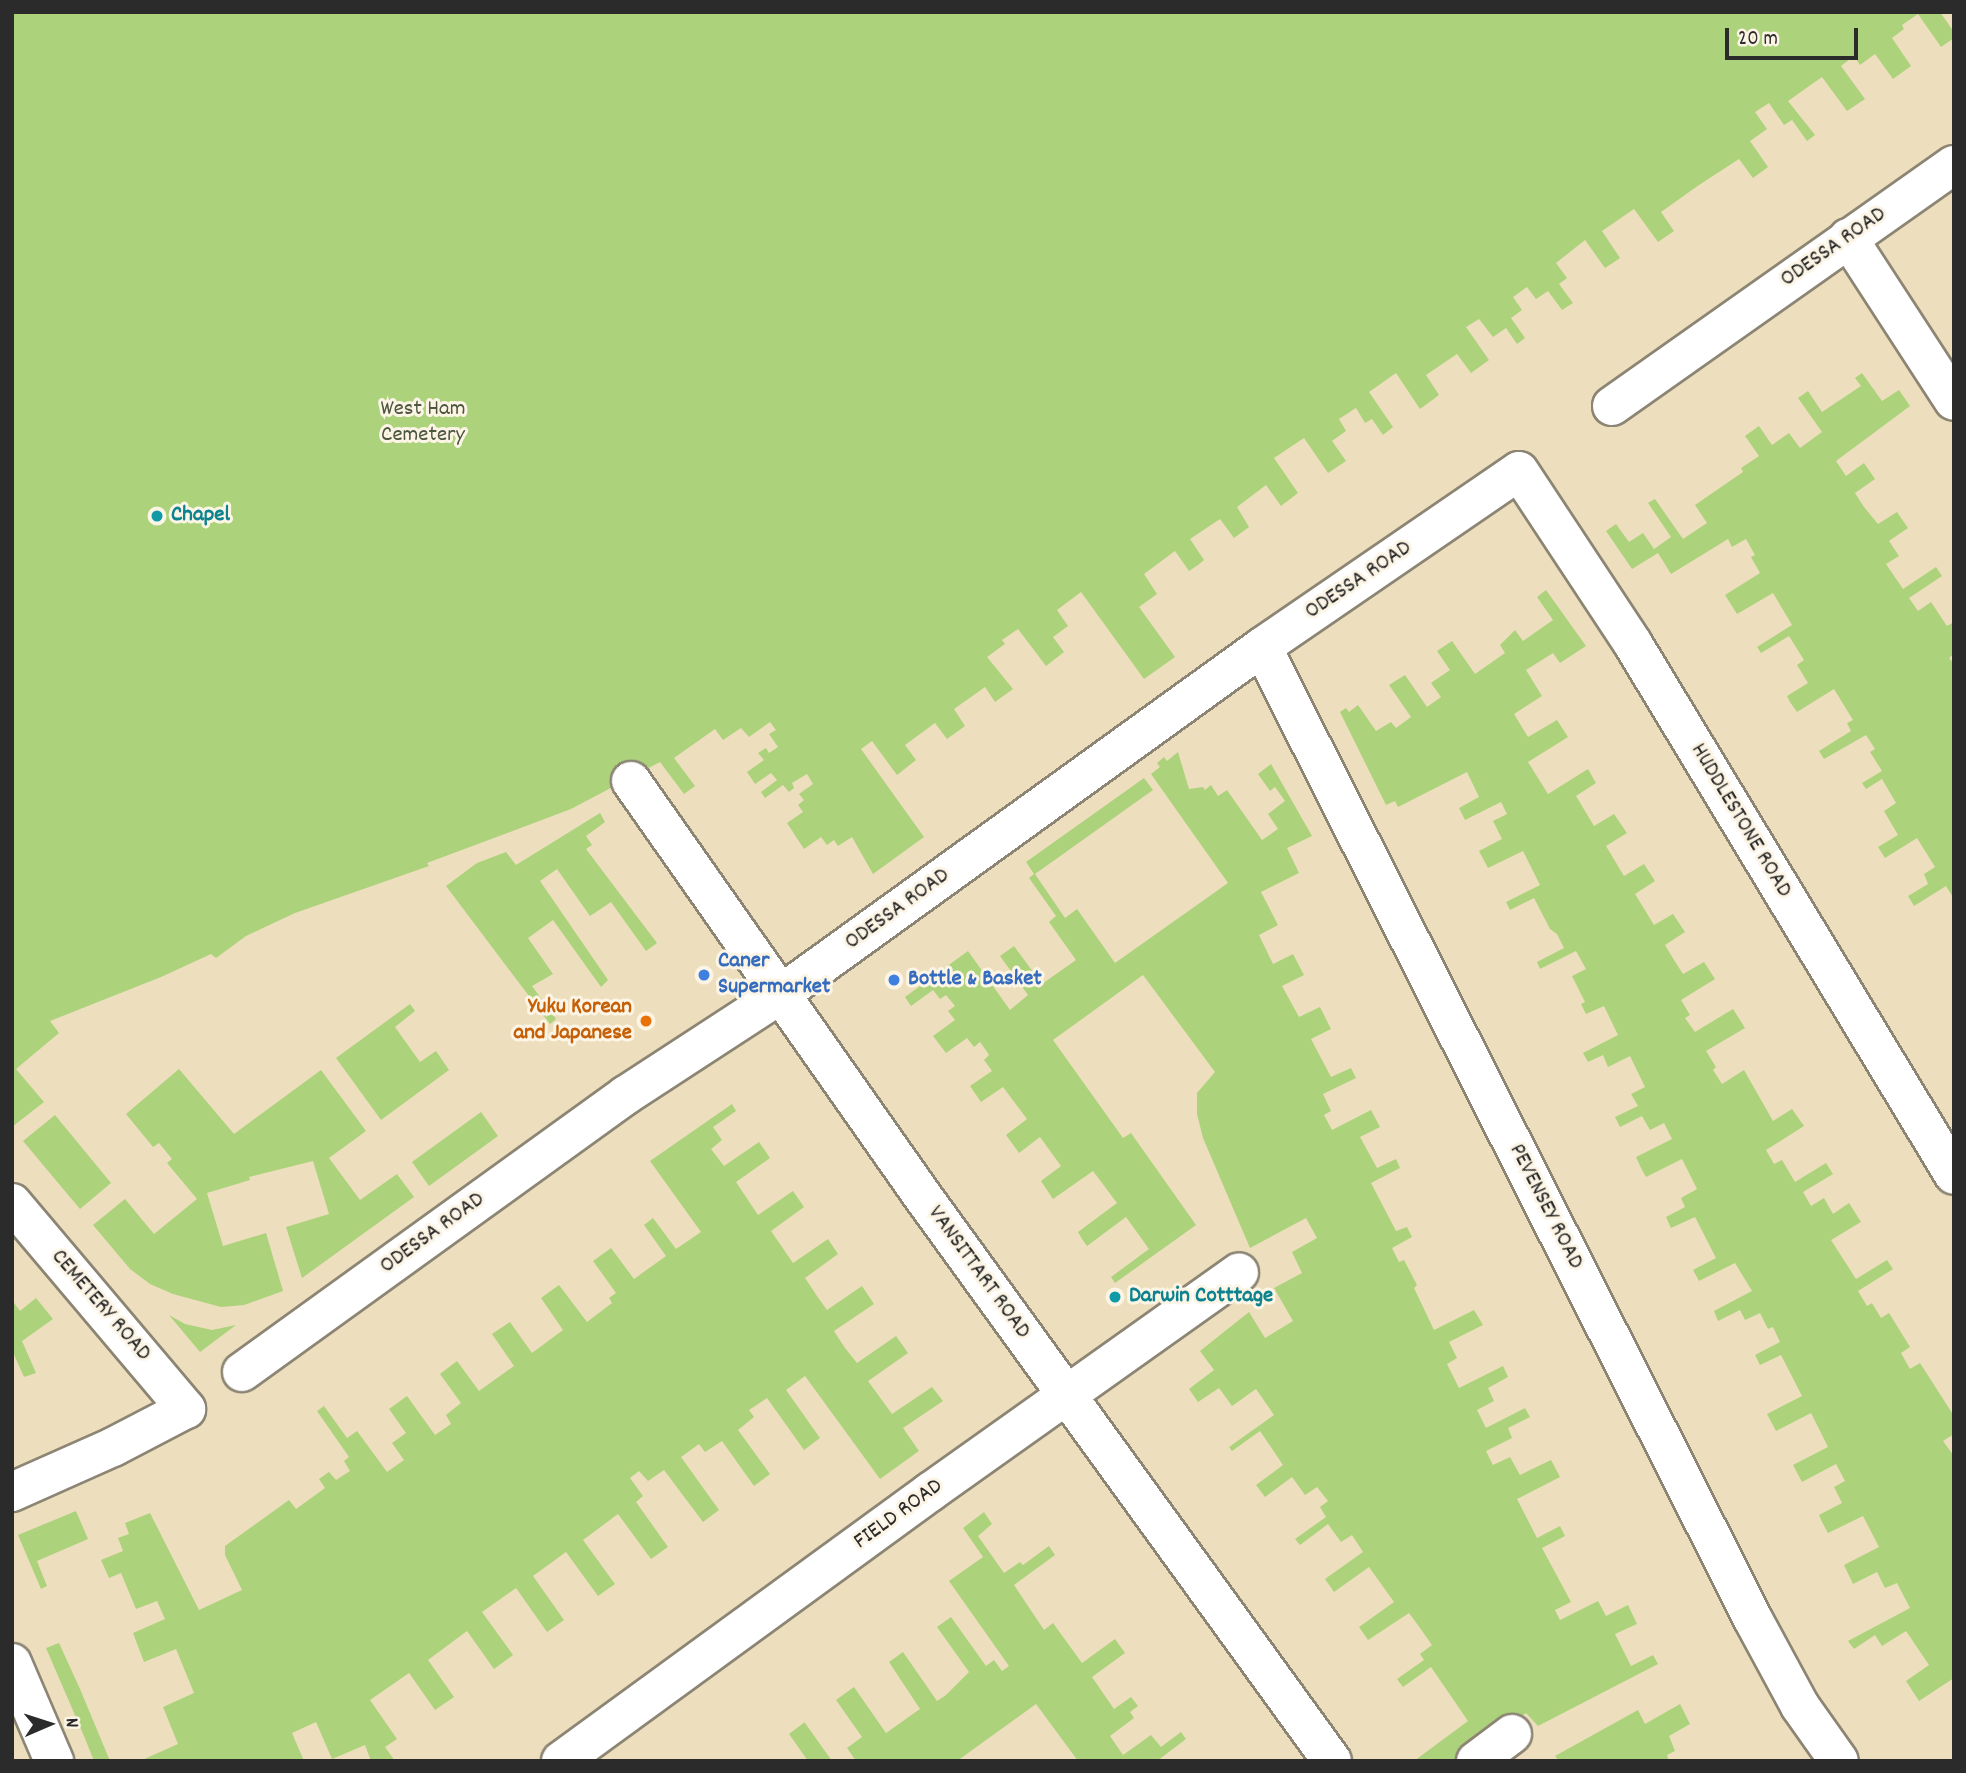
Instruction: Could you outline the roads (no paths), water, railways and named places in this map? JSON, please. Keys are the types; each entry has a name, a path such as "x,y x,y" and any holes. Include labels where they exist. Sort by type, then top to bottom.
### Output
{"street":[{"name":"ODESSA ROAD","path":"1612,406 1954,165"},
{"path":"1848,238 1954,401"},
{"name":"ODESSA ROAD","path":"242,1372 626,1095 781,994 1262,647 1519,471"},
{"name":"HUDDLESTONE ROAD","path":"1519,471 1633,644 1954,1175"},
{"name":"PEVENSEY ROAD","path":"1262,647 1754,1621 1800,1706 1839,1761"},
{"name":"VANSITTART ROAD","path":"631,781 1067,1395 1332,1761"},
{"name":"CEMETERY ROAD","path":"12,1203 186,1409 113,1447 12,1492"},
{"name":"FIELD ROAD","path":"561,1761 1239,1272"},
{"path":"12,1663 54,1761"},
{"path":"1476,1761 1512,1734"}],"place":[{"name":"Chapel","path":"157,516"},
{"name":"Caner Supermarket","path":"704,975"},
{"name":"Bottle & Basket","path":"894,980"},
{"name":"Yuku Korean and Japanese","path":"646,1021"},
{"name":"Darwin Cotttage","path":"1115,1297"}],"park label":[{"name":"West Ham Cemetery","path":"423,423"}]}
